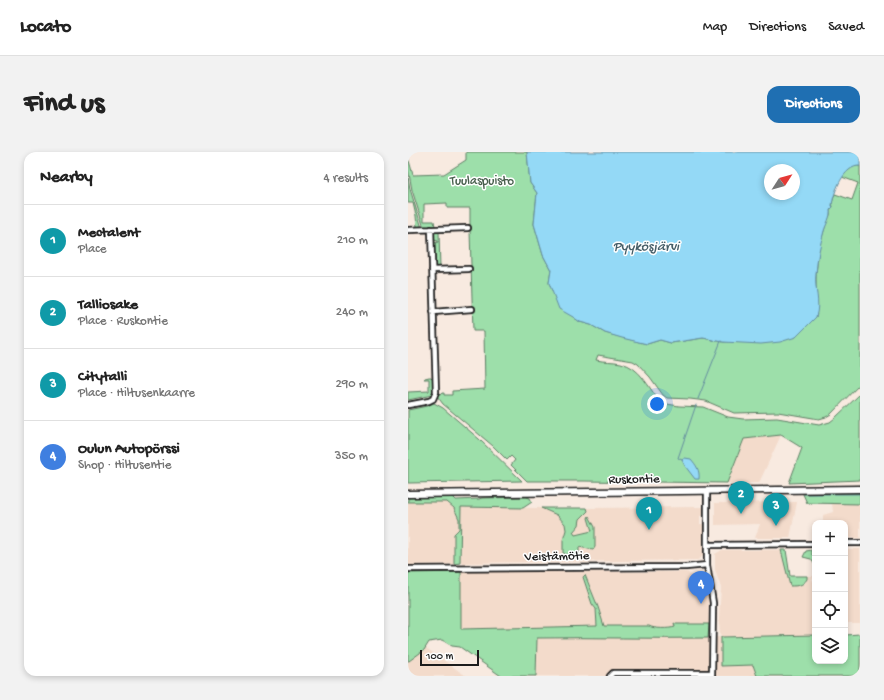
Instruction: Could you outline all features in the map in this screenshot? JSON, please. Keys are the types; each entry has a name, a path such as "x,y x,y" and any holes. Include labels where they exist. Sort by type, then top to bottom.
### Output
{"main road":[{"name":"Ruskontie","path":"408,494 860,489"}],"street":[{"path":"408,230 468,228"},
{"path":"408,406 429,402 433,399 436,392 431,229"},
{"path":"432,270 469,269"},
{"path":"433,312 472,310"},
{"path":"610,676 613,673 712,674 713,603 707,565 707,491"},
{"path":"848,543 860,543"},
{"path":"707,545 812,544"},
{"name":"Veistämötie","path":"408,569 686,567 707,565"}],"shaded area":[{"path":"781,435 759,483 727,483 744,439"},
{"path":"408,502 447,502 454,508 459,519 459,529 454,534 454,564 408,565"},
{"path":"797,502 790,538 755,538 760,524 715,525 715,503"},
{"path":"832,503 860,504 860,538 848,538 848,520 823,520 823,515 833,512"},
{"path":"461,507 541,508 557,515 565,524 566,530 563,540 579,559 579,547 593,550 595,527 588,518 592,531 575,535 573,532 579,525 580,519 588,511 587,508 703,507 703,516 700,516 700,524 703,524 703,556 698,560 460,563"},
{"path":"848,549 860,549 860,623 848,623"},
{"path":"722,550 781,550 790,586 805,583 807,576 812,576 812,635 721,637 719,618 721,588 715,570 715,554"},
{"path":"461,572 687,572 708,588 709,624 675,624 675,627 671,628 652,628 648,626 604,626 585,575 583,577 592,604 596,609 597,626 461,629"},
{"path":"721,637 753,665 757,676 536,676 537,638"},
{"path":"408,643 419,643 466,676 408,676"}],"green space":[{"name":"Tuulaspuisto","path":"466,152 527,152 530,183 537,193 534,224 543,255 551,270 549,283 573,317 580,322 591,325 605,333 647,344 660,340 671,343 703,338 724,342 796,337 816,317 816,274 819,247 830,215 830,210 833,207 832,203 835,194 852,200 858,183 842,177 854,166 860,166 860,384 831,414 819,419 778,412 734,413 706,401 667,398 663,395 650,377 638,364 633,361 598,355 596,360 621,363 634,369 643,378 661,405 667,404 703,407 728,417 743,419 777,418 819,425 830,422 860,394 860,480 789,483 802,448 781,435 744,439 727,483 527,481 511,465 515,460 511,456 507,460 493,446 443,404 437,396 438,394 444,393 444,395 452,395 452,391 485,389 484,331 473,331 470,231 467,231 468,230 464,225 470,225 470,208 447,208 447,203 424,204 424,221 434,221 435,226 424,228 412,190 408,168 408,157 413,175 444,174 466,160"},
{"path":"408,178 421,225 420,228 417,227 413,203 408,203"},
{"path":"436,231 446,231 439,232 440,268 437,268 434,265 434,243 438,242 433,240"},
{"path":"429,377 433,379 434,391 432,395 408,400 408,392 429,391 429,379 424,379"},
{"path":"434,403 443,408 479,439 522,481 408,483 408,410"},
{"path":"803,492 860,492 860,504 807,503"},
{"path":"453,497 456,500 526,497 530,498 532,502 523,508 461,507 460,563 454,564 454,534 459,529 459,519 454,508 447,502 408,502 408,498"},
{"path":"541,508 587,508 588,511 580,519 579,525 573,532 575,535 592,531 588,518 589,516 595,527 595,547 593,550 579,547 579,559 563,553 563,540 566,530 565,524 557,515"},
{"path":"781,550 786,550 790,576 807,576 807,579 802,584 790,586"},
{"path":"812,550 812,560 803,557 806,551"},
{"path":"461,572 461,629 597,626 596,609 592,604 583,577 585,575 604,626 649,626 654,628 665,628 675,627 674,623 709,624 708,638 537,638 536,676 501,676 460,647 452,646 442,640 429,642 424,650 408,661 408,573"},
{"path":"860,634 860,676 757,676 753,665 721,666 721,637 812,635 812,664 848,664 848,635"}],"water":[{"name":"Pyykösjärvi","path":"527,152 860,152 860,166 849,170 844,175 837,187 833,207 830,210 825,228 818,257 816,274 818,305 816,317 796,337 780,342 761,344 723,342 703,338 671,343 660,340 647,344 605,333 591,325 580,322 559,309 549,283 551,270 543,255 534,224 537,193 530,183"},
{"path":"685,458 691,459 696,466 699,473 699,479 695,479 685,466 682,460"}],"waterway":[{"path":"698,399 721,341"},
{"path":"682,460 678,458 696,405"},
{"path":"804,494 860,494"}],"place":[{"name":"Talliosake","path":"741,514"},
{"name":"Citytalli","path":"776,526"},
{"name":"Mectalent","path":"649,530"},
{"name":"Oulun Autopörssi","path":"701,604"}]}
